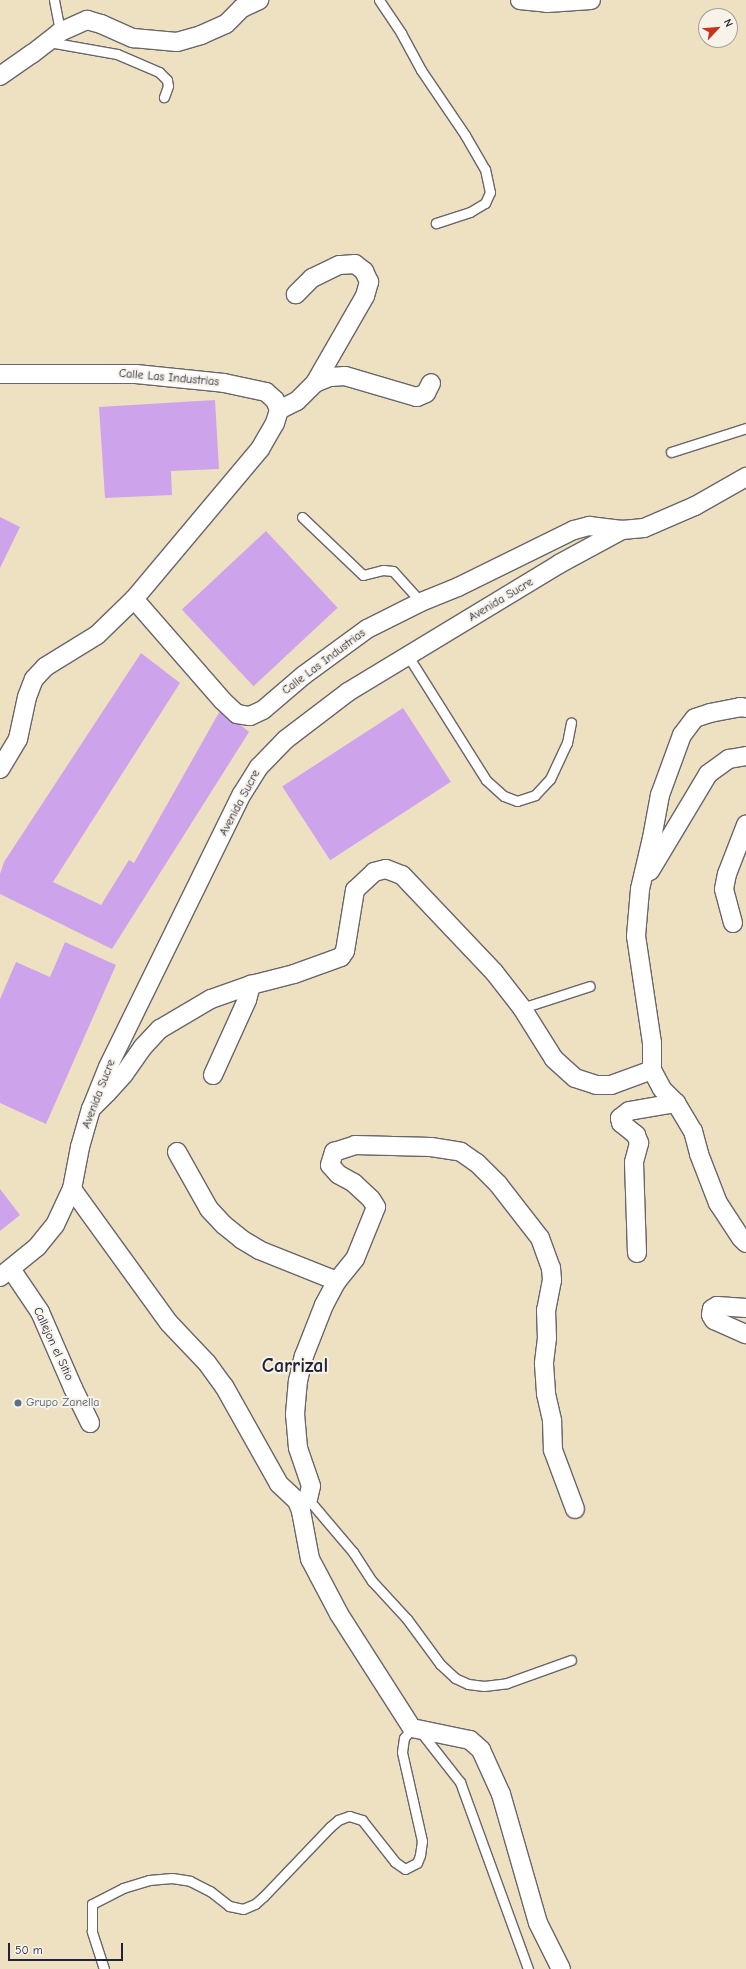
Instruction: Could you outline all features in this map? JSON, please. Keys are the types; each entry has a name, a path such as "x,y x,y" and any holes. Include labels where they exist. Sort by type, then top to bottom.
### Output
{"street":[{"path":"0,76 54,36 88,20 133,38 177,42 201,35 226,24 242,8 259,0"},
{"path":"520,0 547,3 592,0"},
{"path":"0,769 18,739 27,697 34,679 45,667 97,635 134,599 260,448 275,423 279,410 297,401 315,383 365,296 369,282 364,271 355,264 339,265 312,278 296,294"},
{"name":"Calle Las Industrias","path":"0,374 136,374 224,383 266,392 275,400 279,410"},
{"path":"315,383 330,377 345,376 418,397 426,393 431,383"},
{"name":"Avenida Sucre","path":"6,1273 37,1247 55,1225 72,1189 80,1147 91,1109 108,1067 242,794 259,767 285,740 341,697 559,564 622,530 644,528 695,506 746,477"},
{"name":"Calle Las Industrias","path":"134,599 223,701 237,714 250,716 263,710 304,674 367,629 421,602 458,587 574,530 589,526 622,530"},
{"path":"746,708 740,707 710,713 695,718 682,735 660,794 652,838 640,889 636,936 652,1043 652,1070 662,1089 676,1103 693,1131 698,1154 718,1203 741,1238 746,1242"},
{"path":"640,889 708,774 730,759 746,756"},
{"path":"733,923 724,889 727,874 746,825"},
{"path":"91,1109 112,1089 143,1047 160,1029 211,999 252,985 294,974 341,957 345,951 355,890 374,872 386,869 402,875 494,972 522,1008 554,1059 575,1078 596,1085 611,1085 652,1070"},
{"path":"213,1075 247,1000 252,985"},
{"path":"637,1252 634,1162 639,1143 636,1135 620,1123 620,1118 629,1111 676,1103"},
{"path":"561,1969 538,1923 501,1794 481,1750 470,1740 415,1728 339,1614 310,1559 301,1511 302,1500 311,1486 298,1448 295,1414 298,1381 304,1356 324,1305 337,1281 355,1259 376,1207 371,1199 354,1183 338,1174 330,1165 334,1152 355,1145 431,1147 461,1152 477,1163 498,1184 540,1238 551,1268 552,1280 546,1310 547,1338 544,1364 546,1394 552,1421 553,1450 575,1509"},
{"path":"176,1152 209,1209 230,1230 259,1250 337,1281"},
{"path":"72,1189 169,1323 203,1359 224,1386 279,1484 302,1500"},
{"name":"Callejon el Sitio","path":"6,1273 40,1312 90,1423"},
{"path":"746,1308 717,1306 712,1309 711,1315 714,1320 746,1334"}],"lane":[{"path":"54,0 54,36 117,54 159,72 167,80 168,86 164,97"},
{"path":"379,0 401,33 425,76 465,135 485,169 490,192 485,202 470,212 436,223"},
{"path":"671,452 746,428"},
{"path":"302,517 363,575 383,570 393,571 421,602"},
{"path":"408,656 486,780 504,796 517,801 535,795 550,779 567,743 571,722"},
{"path":"522,1008 590,986"},
{"path":"302,1500 353,1552 372,1580 389,1597 407,1619 440,1664 455,1678 468,1684 484,1686 508,1684 571,1660"},
{"path":"104,1969 92,1931 92,1904 123,1888 149,1880 172,1878 190,1881 210,1891 229,1906 243,1909 255,1904 264,1896 330,1827 338,1820 349,1816 362,1820 395,1862 404,1869 417,1863 422,1841 402,1752 404,1738 415,1728 460,1782 528,1969"}],"building":[{"path":"215,400 219,469 171,471 172,495 105,498 99,407"},
{"path":"0,517 20,527 0,568"},
{"path":"266,531 338,608 254,686 182,609"},
{"path":"141,653 180,683 53,882 101,905 129,860 134,863 221,709 249,732 112,949 0,894 0,874 4,862"},
{"path":"403,708 451,782 330,860 282,786"},
{"path":"65,942 116,965 46,1124 0,1103 0,999 16,962 50,977"},
{"path":"0,1189 20,1215 0,1231"}],"place":[{"name":"Grupo Zanella","path":"18,1403"}],"district":[{"name":"Carrizal","path":"295,1365"}]}
